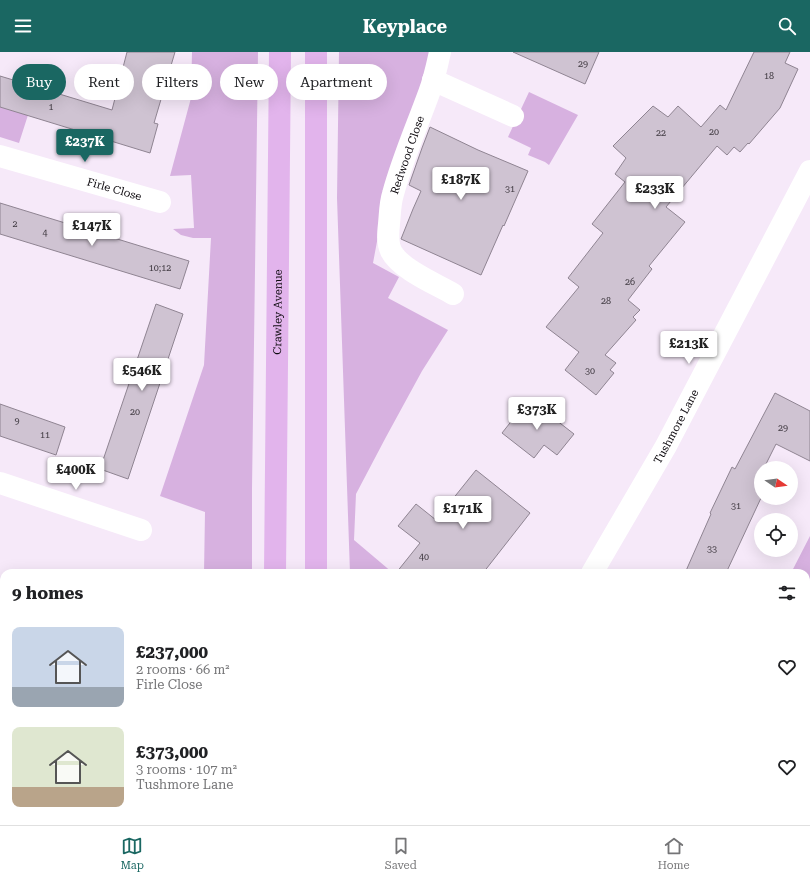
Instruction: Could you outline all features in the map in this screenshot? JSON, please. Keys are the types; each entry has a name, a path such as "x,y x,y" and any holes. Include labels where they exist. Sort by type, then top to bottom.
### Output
{"main road":[{"name":"Crawley Avenue","path":"275,569 280,52"},
{"path":"316,52 316,569"}],"street":[{"name":"Redwood Close","path":"440,52 433,80 393,194 389,218 388,241 391,251 401,263 412,271 453,294"},
{"path":"433,80 513,116"},
{"name":"Firle Close","path":"0,156 160,202"},
{"name":"Tushmore Lane","path":"594,569 666,446 810,171"},
{"path":"0,483 141,530"}],"shaded area":[{"path":"192,52 258,52 258,64 220,64 220,100 257,100 252,569 204,569 205,512 160,496 204,365 211,238 193,238 181,235 173,229 194,228 191,175 170,176 190,100 212,100 212,64 192,64"},
{"path":"339,52 432,52 387,188 373,263 399,277 388,298 448,330 422,371 356,494 354,540 388,569 350,569 337,198 338,100 387,100 387,64 339,64"},
{"path":"529,92 578,115 549,165 528,155 531,148 508,137"},
{"path":"0,107 28,115 19,143 0,137"},
{"path":"810,536 810,569 793,569"}],"building":[{"path":"127,52 175,52 171,64 142,64 142,100 161,100 154,123 158,124 150,153 0,107 0,76 12,80 12,100 66,100 66,96 74,98 74,100 79,100 112,110 115,100 134,100 134,64 124,64"},
{"path":"513,52 599,52 585,84"},
{"path":"754,52 790,52 785,63 798,69 780,108 749,144 748,143 740,152 734,147 727,155 717,146 666,207 685,222 649,266 652,269 628,300 640,310 633,317 636,320 605,355 616,363 610,370 614,373 596,395 565,370 579,352 546,327 579,287 568,278 603,233 592,224 625,182 615,174 626,158 613,146 653,106 668,117 678,106 701,127 720,105 726,110"},
{"path":"430,127 478,150 528,171 481,275 401,239 421,191 409,185"},
{"path":"0,203 189,261 180,289 0,234"},
{"path":"156,304 183,314 128,479 100,469"},
{"path":"775,393 810,411 810,461 776,444 768,461 754,461 754,505 758,505 728,569 687,569 711,514 710,513 732,467 735,469"},
{"path":"529,399 574,434 557,455 544,445 534,458 502,433"},
{"path":"0,404 65,427 56,455 0,436"},
{"path":"476,470 530,513 486,569 399,569 420,543 398,526 416,504 436,520"}]}
